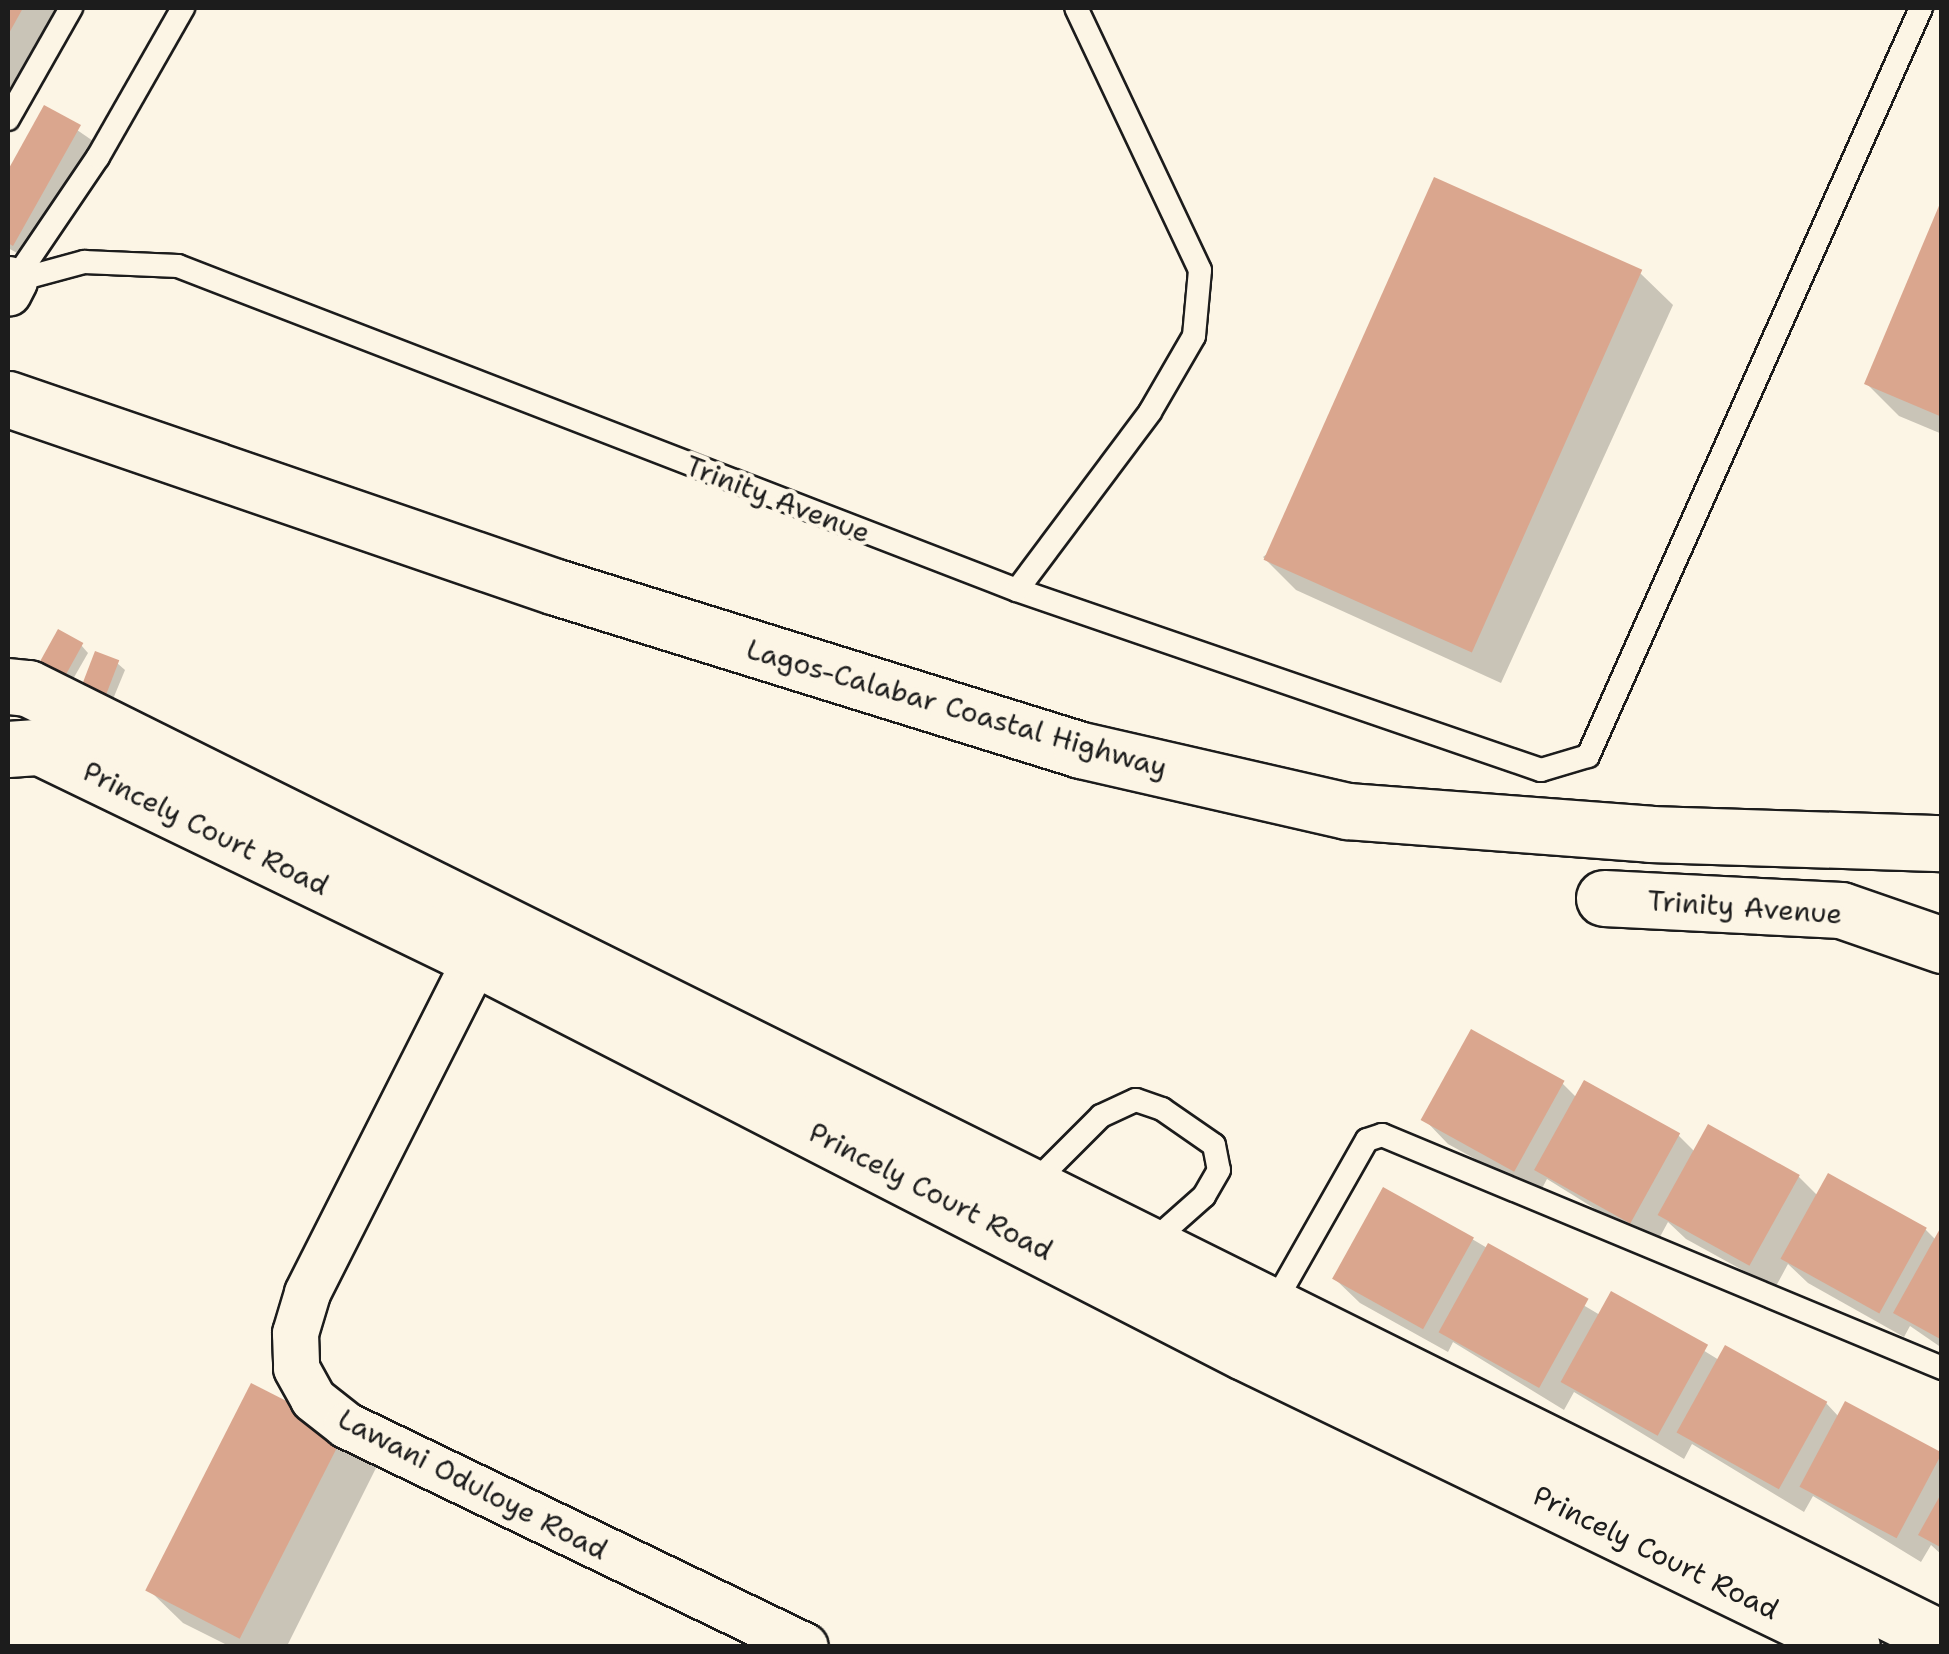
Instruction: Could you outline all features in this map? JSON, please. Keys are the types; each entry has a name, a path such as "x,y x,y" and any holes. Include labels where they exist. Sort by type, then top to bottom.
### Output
{"main road":[{"name":"Lagos-Calabar Coastal Highway","path":"8,399 556,586 1081,750 1252,790 1366,813 1650,834 1942,844"},
{"path":"8,686 28,688 1030,1186 1270,1310 1942,1639"},
{"name":"Princely Court Road","path":"8,749 40,747 476,958 1244,1352 1852,1646"},
{"name":"Trinity Avenue","path":"1604,898 1842,910 1942,945"}],"street":[{"name":"Lawani Oduloye Road","path":"476,958 307,1293 296,1333 296,1368 313,1399 346,1425 796,1644"}],"lane":[{"path":"8,119 70,8"},
{"path":"10,284 98,157 183,8"},
{"path":"1017,590 1150,412 1194,336 1200,270 1076,8"},
{"name":"Trinity Avenue","path":"10,284 84,262 178,266 1017,590 1541,770 1588,756 1920,8"},
{"path":"1030,1186 1101,1116 1136,1100 1162,1110 1214,1145 1219,1170 1204,1196 1147,1246"},
{"path":"1270,1310 1367,1140 1382,1135 1942,1368"}],"building":[{"path":"8,8 23,8 8,35"},
{"path":"44,105 81,125 13,246 8,243 8,170"},
{"path":"1434,177 1642,270 1472,653 1264,560"},
{"path":"1942,201 1942,417 1864,384"},
{"path":"58,629 83,643 58,689 33,674"},
{"path":"95,651 119,660 100,710 76,700"},
{"path":"1471,1029 1565,1081 1514,1172 1421,1120"},
{"path":"1584,1080 1680,1133 1630,1223 1534,1170"},
{"path":"1708,1124 1800,1175 1749,1266 1658,1215"},
{"path":"1828,1173 1927,1228 1879,1313 1780,1259"},
{"path":"1383,1187 1474,1237 1423,1329 1332,1279"},
{"path":"1942,1225 1942,1340 1893,1313"},
{"path":"1488,1243 1589,1299 1539,1388 1439,1332"},
{"path":"1611,1291 1708,1345 1658,1436 1561,1382"},
{"path":"1725,1345 1827,1402 1779,1489 1677,1432"},
{"path":"251,1383 345,1431 240,1639 145,1591"},
{"path":"1845,1401 1942,1453 1897,1538 1799,1487"},
{"path":"1942,1492 1942,1548 1918,1535"}]}
